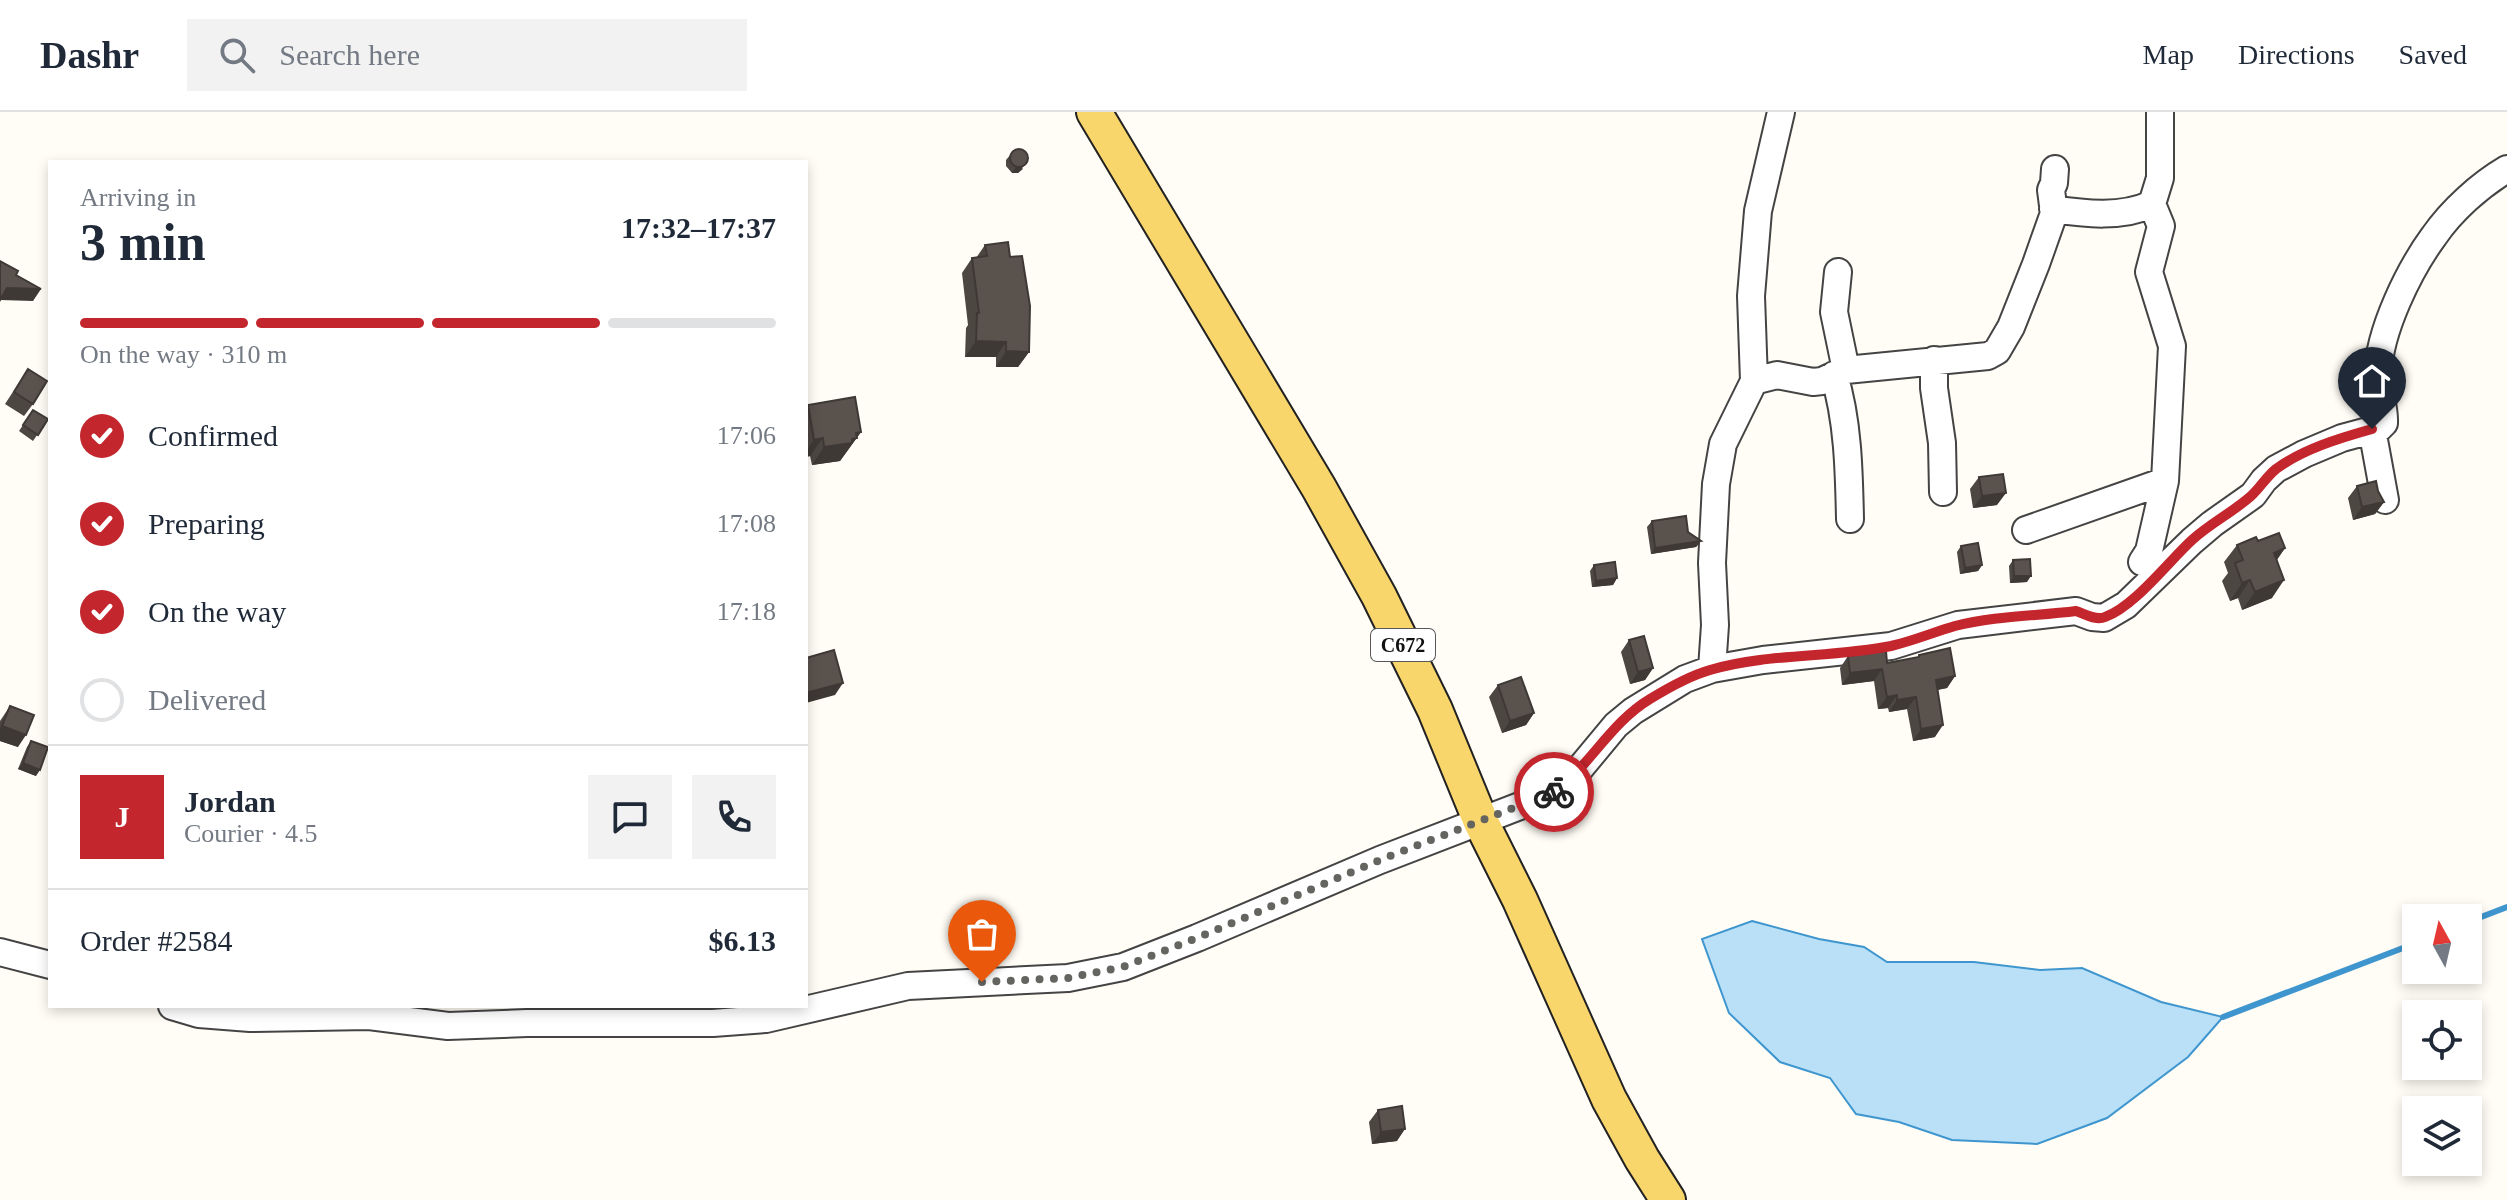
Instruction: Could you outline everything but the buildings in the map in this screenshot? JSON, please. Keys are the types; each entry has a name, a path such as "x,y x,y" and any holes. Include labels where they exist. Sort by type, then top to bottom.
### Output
{"main road":[{"name":"C672","path":"1094,112 1319,488 1379,596 1435,710 1481,822 1520,900 1609,1099 1668,1200"}],"street":[{"path":"1712,669 1716,484 1723,444 1754,381 1751,296 1758,211 1781,112"},
{"path":"2142,562 2149,551 2165,481 2172,346 2149,272 2161,226 2152,204 2160,178 2160,112"},
{"path":"1754,381 1777,375 1822,381 1840,372 1988,356 1997,351 2011,327 2054,213 2051,190 2055,169"},
{"path":"179,1008 199,1014 250,1018 369,1016 448,1026 713,1023 766,1019 908,986 1068,978 1123,967 1380,860 1556,792 1572,778 1616,725 1633,711 1685,679 1712,669 1763,660 1891,646 1958,625 2076,611 2104,618 2126,605 2192,541 2253,495 2276,469 2326,444 2379,428 2384,423 2378,374 2382,345 2393,313 2435,234 2463,204 2507,169"},
{"path":"2053,209 2113,214 2152,204"},
{"path":"1838,272 1834,312 1849,474 1850,519"},
{"path":"1934,360 1943,492"},
{"path":"2372,429 2385,500"},
{"path":"2026,530 2165,481"},
{"path":"0,952 48,964"}],"water":[{"path":"1752,921 1864,947 1887,962 1974,962 2040,970 2082,968 2161,1002 2223,1017 2188,1057 2107,1118 2037,1144 1952,1140 1899,1122 1856,1114 1830,1078 1780,1062 1729,1013 1702,939"}],"waterway":[{"path":"2482,917 2507,907"},
{"path":"2223,1017 2402,948"}],"way so far":[{"path":"982,982 1068,978 1123,967 1380,860 1554,792"}],"route":[{"path":"1554,792 1572,778 1616,725 1633,711 1685,679 1712,669 1763,660 1891,646 1958,625 2076,611 2104,618 2126,605 2192,541 2253,495 2276,469 2326,444 2372,429"}]}
